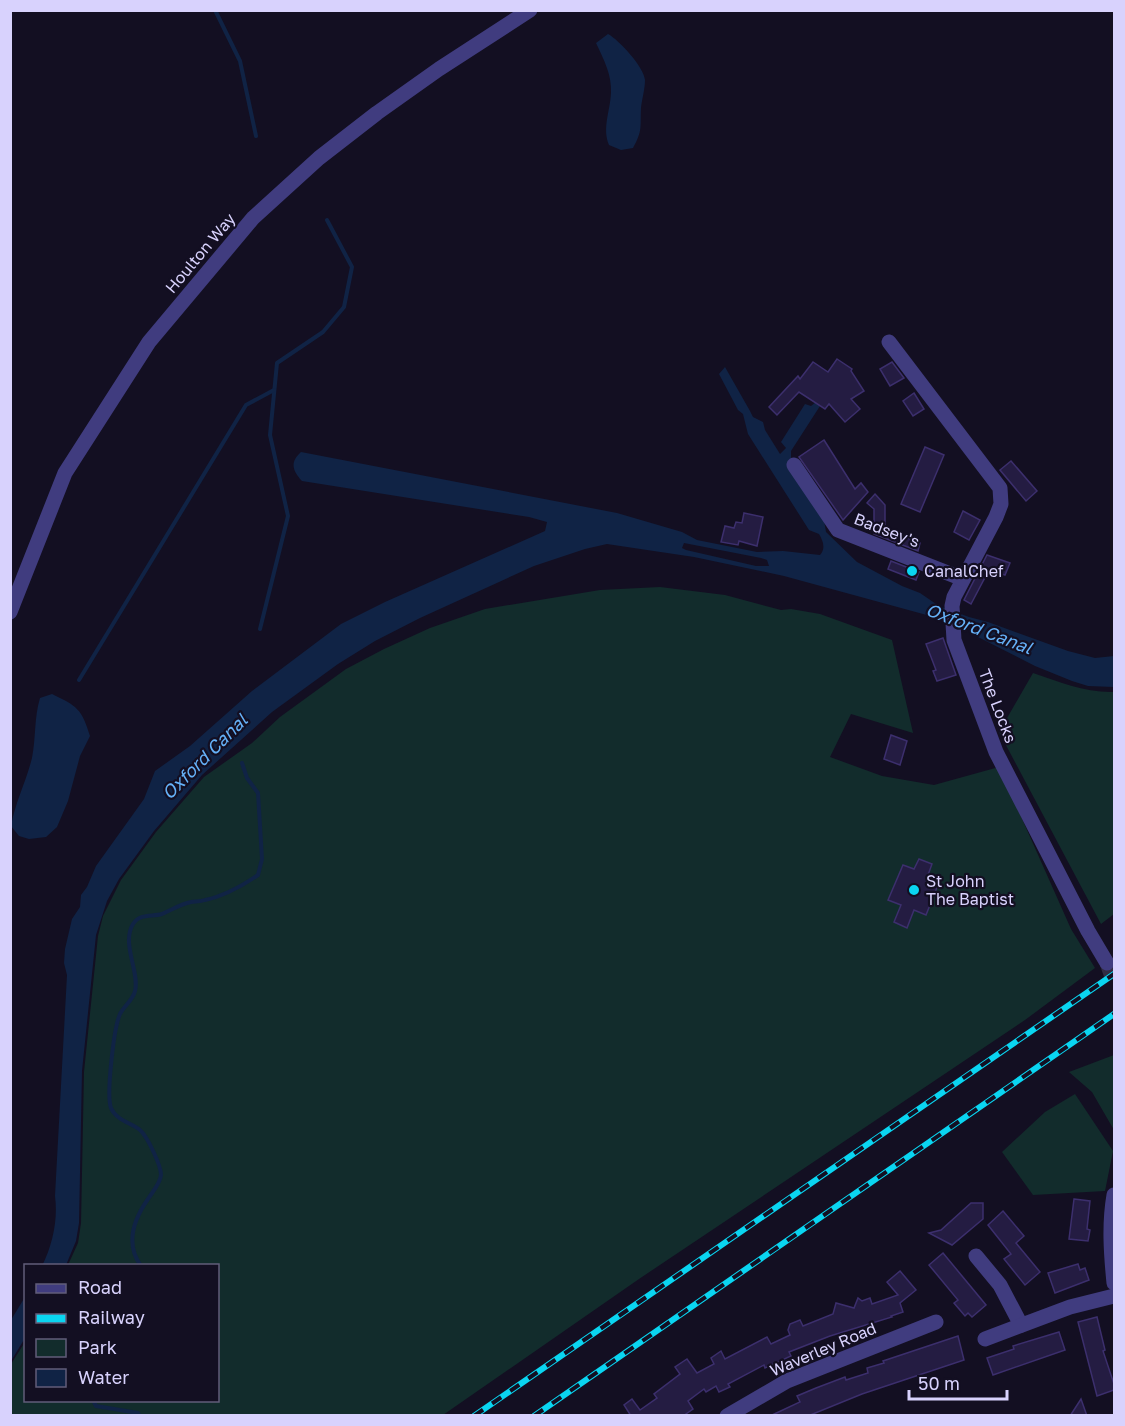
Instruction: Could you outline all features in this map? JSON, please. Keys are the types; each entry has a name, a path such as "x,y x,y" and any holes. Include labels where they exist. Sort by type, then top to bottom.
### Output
{"street":[{"name":"Houlton Way","path":"10,612 66,473 149,342 253,218 319,158 377,113 439,69 530,11"},
{"name":"The Locks","path":"889,342 1000,488 1001,504 996,517 963,579 952,606 954,636 961,661 996,752 1088,931 1107,963"},
{"name":"Badsey's","path":"794,465 838,530 963,579"},
{"path":"1114,1195 1111,1254 1114,1283"},
{"path":"976,1256 1000,1285 1021,1325"},
{"path":"986,1339 1070,1307 1114,1296"},
{"name":"Waverley Road","path":"727,1416 787,1381 936,1322"}],"green space":[{"path":"660,587 725,595 781,610 791,609 820,614 892,640 913,733 851,714 830,757 882,776 934,785 999,767 1071,929 1095,968 1025,1020 639,1279 443,1415 11,1416 11,1364 24,1344 24,1402 219,1402 219,1264 68,1264 78,1243 81,1223 84,1072 98,936 103,916 121,880 156,832 204,777 252,743 280,717 346,669 430,628 485,609 600,590"},
{"path":"1033,673 1083,689 1114,692 1114,914 1101,924 999,732"},
{"path":"1114,1055 1114,1130 1092,1092 1069,1072"},
{"path":"1075,1094 1113,1151 1105,1191 1033,1195 1002,1152 1045,1112"}],"water":[{"path":"608,34 630,54 645,80 638,137 633,148 621,150 609,145 607,139 606,126 611,86 607,68 596,43"},
{"name":"Oxford Canal","path":"725,367 753,417 763,422 765,430 780,454 786,448 781,442 805,404 811,406 816,402 820,406 791,451 791,463 824,520 826,532 857,562 920,593 939,606 969,617 1068,651 1095,658 1114,656 1114,687 1088,686 1072,681 1035,666 976,636 968,629 934,617 784,576 694,557 607,544 534,566 375,641 338,664 272,712 202,775 154,831 119,879 107,901 96,935 82,1071 79,1223 76,1241 66,1264 43,1264 52,1240 56,1214 55,1196 67,975 64,963 65,949 72,919 80,907 81,895 96,866 144,799 155,771 190,746 252,691 341,624 545,531 547,522 529,517 302,481 294,466 297,456 301,452 617,513 682,532 697,540 757,552 783,551 820,555 823,542 819,534 809,530 748,434 743,414 738,410 719,374","holes":["684,543 767,560 769,566 756,566 682,548"]},
{"path":"52,694 77,709 90,736 80,756 68,801 57,827 46,837 29,839 19,836 11,826 32,758 40,698"},
{"path":"24,1299 24,1340 11,1361 11,1320"}],"building":[{"path":"837,359 852,369 851,371 864,391 851,399 860,409 845,422 829,404 825,409 799,392 777,415 769,407 798,376 800,379 813,362 828,372"},
{"path":"892,362 904,378 890,386 880,369"},
{"path":"914,393 924,409 913,416 903,401"},
{"path":"824,440 855,489 861,483 868,492 843,520 799,457"},
{"path":"925,447 944,455 920,512 901,504"},
{"path":"1011,461 1037,491 1026,501 1000,470"},
{"path":"875,494 885,505 885,529 920,543 918,551 874,534 874,509 867,503"},
{"path":"963,511 980,520 969,540 954,532"},
{"path":"744,513 763,517 757,546 739,541 738,545 721,542 725,526 734,528 736,522 742,523"},
{"path":"987,555 1010,563 1005,575 989,570 971,604 964,600"},
{"path":"891,561 919,572 916,580 888,569"},
{"path":"943,638 956,675 937,681 933,671 936,670 926,644"},
{"path":"891,735 907,741 900,765 884,759"},
{"name":"St John The Baptist","path":"919,859 932,864 928,875 940,880 926,915 914,910 907,928 894,922 901,905 888,900 903,865 914,869"},
{"path":"1074,1199 1090,1201 1088,1241 1069,1239"},
{"path":"971,1203 983,1203 983,1219 952,1245 929,1233 941,1230"},
{"path":"1003,1211 1024,1236 1016,1243 1040,1272 1025,1285 1004,1259 1011,1254 988,1225"},
{"path":"943,1253 986,1305 972,1317 968,1313 965,1316 954,1303 958,1300 929,1265"},
{"path":"1078,1264 1080,1270 1085,1268 1089,1280 1055,1293 1048,1273"},
{"path":"900,1271 916,1290 900,1303 903,1312 789,1352 791,1356 765,1368 764,1365 728,1384 730,1387 719,1392 716,1386 706,1392 704,1389 688,1401 693,1409 683,1416 631,1416 624,1405 632,1399 640,1410 657,1398 654,1394 680,1374 675,1367 687,1359 697,1373 714,1364 711,1358 721,1351 725,1359 767,1337 771,1344 790,1335 788,1330 790,1324 800,1320 803,1326 833,1314 836,1303 854,1308 858,1298 862,1301 870,1298 872,1304 898,1295 887,1282"},
{"path":"1097,1317 1105,1350 1103,1351 1114,1390 1097,1396 1078,1322"},
{"path":"1059,1332 1065,1350 993,1375 987,1358 1014,1349 1013,1346"},
{"path":"958,1336 964,1360 862,1394 808,1416 770,1416 800,1402 797,1396 845,1377 846,1380 868,1373 867,1368 884,1363 883,1361"},
{"path":"1081,1399 1087,1416 1070,1416"}],"waterway":[{"path":"215,10 240,61 256,136"},
{"path":"260,629 288,516 270,435 277,363 323,332 344,307 352,267 327,220"},
{"path":"79,680 246,405 274,390"},
{"path":"140,1264 133,1249 135,1223 161,1175 159,1165 143,1133 113,1112 109,1090 115,1032 120,1014 135,991 130,932 133,924 139,918 162,914 187,903 219,896 258,875 262,859 258,793 247,778 242,763"},
{"path":"94,1402 96,1406 138,1413 140,1416"}],"tunnel":[{"path":"1107,963 1114,982"}],"railway":[{"path":"474,1416 1114,974"},
{"path":"534,1416 1114,1014"}],"place":[{"name":"CanalChef","path":"912,571"},
{"name":"St John The Baptist","path":"914,890"}]}
